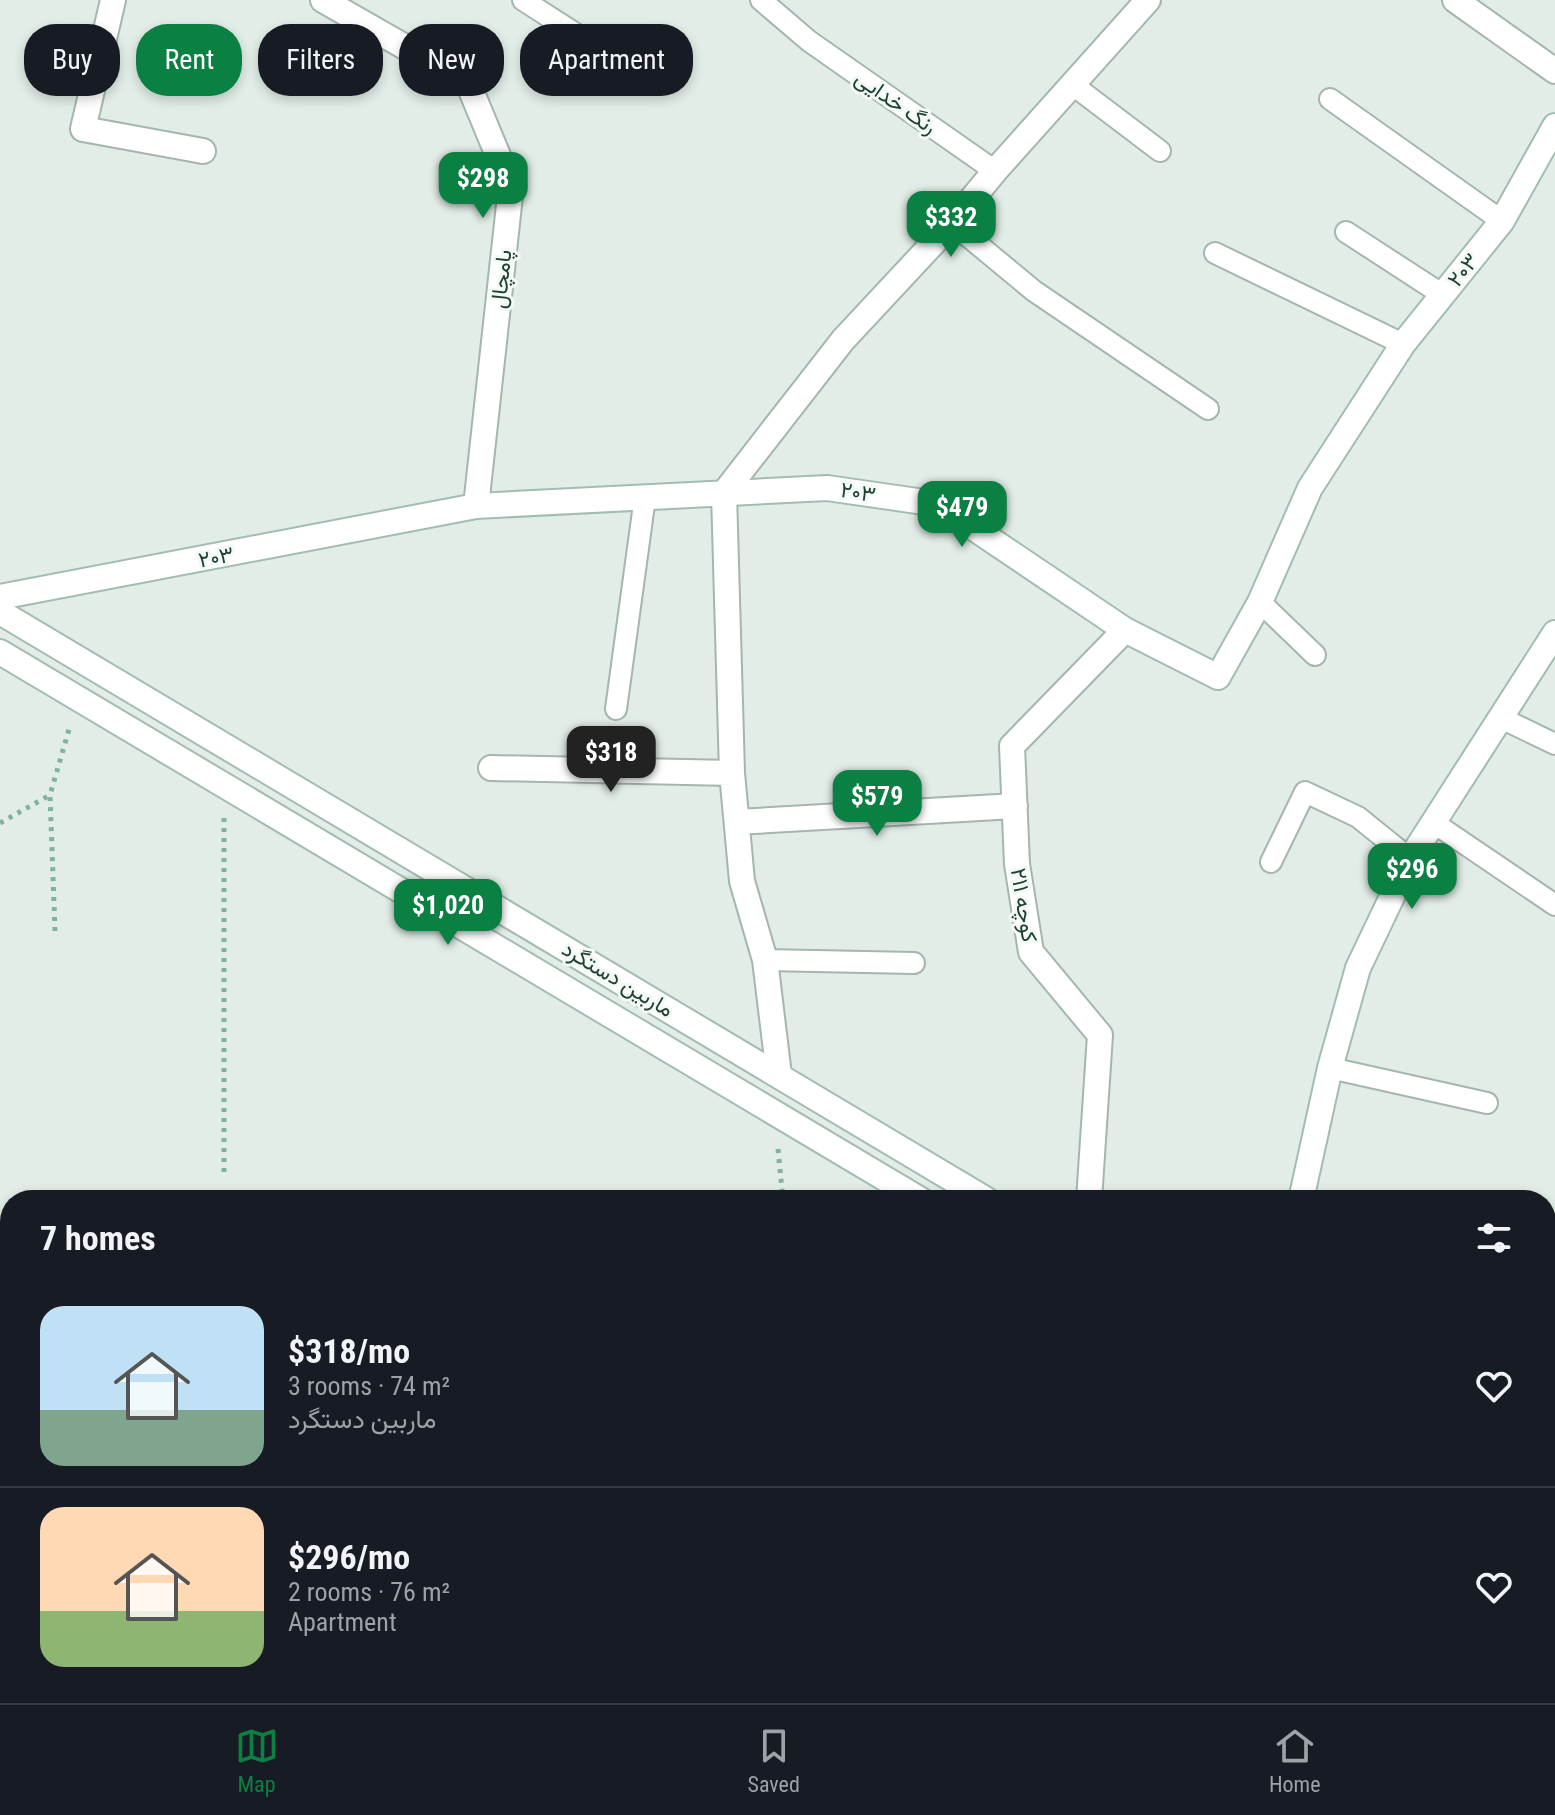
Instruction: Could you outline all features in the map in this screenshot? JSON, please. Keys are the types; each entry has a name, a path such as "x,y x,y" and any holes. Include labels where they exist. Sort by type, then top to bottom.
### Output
{"street":[{"path":"113,0 83,129 203,151"},
{"name":"پامچال","path":"323,0 468,83 511,187 476,506"},
{"path":"779,1075 765,960 742,881 732,773 724,493 843,340 952,223 1148,0"},
{"path":"1455,0 1555,71"},
{"name":"۲۰۳","path":"0,597 476,506 827,488 938,504 1125,630 1218,677 1260,602 1310,488 1403,344 1502,221 1555,126"},
{"name":"ماربین دستگرد","path":"0,612 970,1190"},
{"name":"کوچه ۲۱۱","path":"1090,1190 1100,1035 1031,952 1017,864 1012,746 1125,630"},
{"path":"1303,1190 1330,1068 1358,968 1410,859 1555,633"},
{"name":"ماربین دستگرد","path":"0,652 904,1190"},
{"path":"491,768 732,773"},
{"path":"737,822 1015,806"}],"lane":[{"path":"523,0 560,24"},
{"name":"رنگ خدایی","path":"761,0 809,41 995,171"},
{"path":"1073,85 1160,151"},
{"path":"1330,99 1502,221"},
{"path":"952,223 1034,291 1208,409"},
{"path":"1346,232 1443,295"},
{"path":"1215,253 1403,344"},
{"path":"616,709 645,497"},
{"path":"1260,602 1315,655"},
{"path":"1501,718 1555,744"},
{"path":"1271,862 1305,792 1358,817 1410,859"},
{"path":"1434,823 1555,905"},
{"path":"765,960 914,963"},
{"path":"1330,1068 1487,1103"}],"path":[{"path":"55,931 50,795 78,698"},
{"path":"224,785 224,1176"},
{"path":"0,823 50,795"},
{"path":"774,1112 782,1190"}]}
